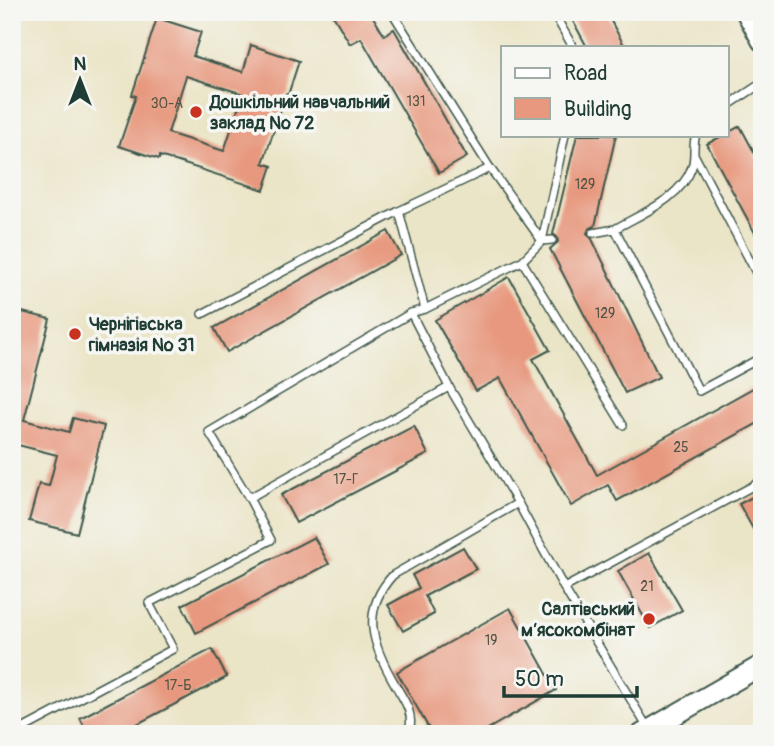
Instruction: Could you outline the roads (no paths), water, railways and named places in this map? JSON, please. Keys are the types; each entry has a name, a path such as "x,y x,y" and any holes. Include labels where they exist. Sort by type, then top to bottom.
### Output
{"street":[{"path":"746,12 762,41"},
{"path":"647,733 762,665"}],"lane":[{"path":"392,12 490,169 542,241"},
{"path":"553,12 572,46"},
{"path":"728,105 762,83"},
{"path":"14,731 173,649 149,603 271,540 209,432 411,313 425,309 522,261 542,241 565,136"},
{"path":"593,233 615,229 669,197 685,184 695,156 696,136"},
{"path":"695,156 762,284"},
{"path":"202,314 400,211 490,169"},
{"path":"400,211 425,309"},
{"path":"615,229 699,391 762,356"},
{"path":"542,241 552,240"},
{"path":"522,261 623,425"},
{"path":"411,313 449,387 518,503 647,733"},
{"path":"249,498 449,387"},
{"path":"564,588 762,481"},
{"path":"398,734 410,727 412,718 376,648 373,631 374,601 393,575 518,503"}],"place":[{"name":"Дошкільний навчальний заклад № 72","path":"196,112"},
{"name":"Чернігівська гімназія № 31","path":"75,334"},
{"name":"Салтівський мʼясокомбінат","path":"649,619"}]}
